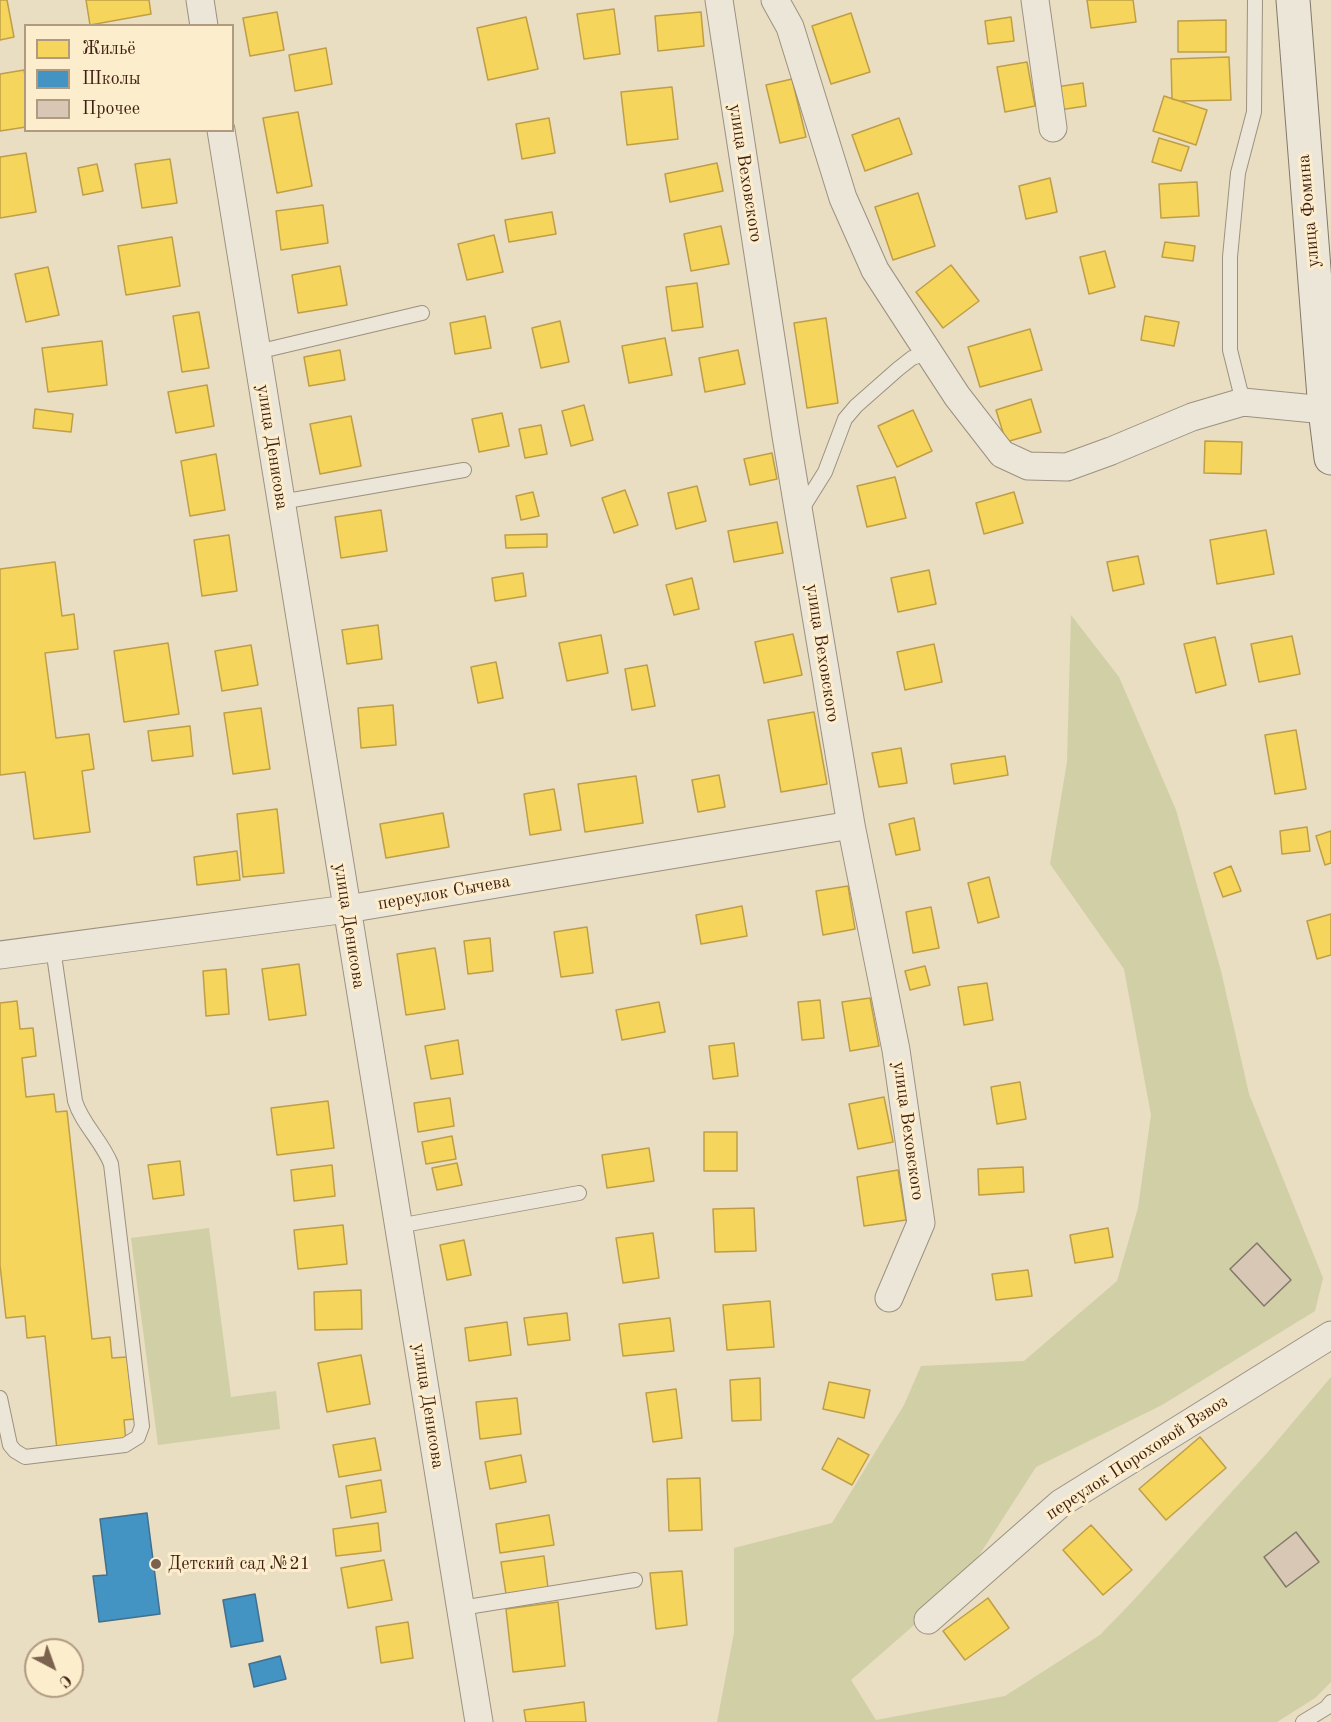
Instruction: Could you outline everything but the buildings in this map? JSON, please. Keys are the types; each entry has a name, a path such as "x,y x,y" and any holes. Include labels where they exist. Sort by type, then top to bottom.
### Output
{"street":[{"path":"200,0 204,24"},
{"name":"улица Веховского","path":"719,0 799,513 851,825 896,1050 921,1223 889,1298"},
{"path":"775,0 790,27 843,198 874,270 927,353 1002,454 1028,466 1067,467 1192,417 1243,402 1325,410"},
{"path":"1035,0 1053,128"},
{"name":"улица Фомина","path":"1293,0 1325,410 1331,458"},
{"name":"улица Денисова","path":"221,132 479,1722"},
{"name":"переулок Сычева","path":"0,955 346,909 851,825"},
{"name":"переулок Пороховой Взвоз","path":"928,1620 1061,1503 1331,1335"}],"lane":[{"path":"1243,402 1230,350 1230,257 1238,173 1254,112 1255,0"},
{"path":"257,352 422,313"},
{"path":"799,513 825,472 845,419 856,406 898,369 912,358 927,353"},
{"path":"281,502 464,470"},
{"path":"0,1398 10,1445 25,1457 125,1446 138,1437 142,1426 111,1164 75,1101 53,948"},
{"path":"398,1226 579,1193"},
{"path":"461,1608 635,1580"},
{"path":"1303,1722 1326,1708 1331,1702"}],"green space":[{"path":"1071,615 1119,677 1176,810 1221,971 1249,1094 1323,1278 1315,1311 1162,1405 1036,1467 960,1585 851,1680 876,1720 1005,1696 1100,1635 1267,1453 1331,1377 1331,1682 1315,1698 1277,1722 717,1722 734,1633 734,1548 832,1523 904,1405 921,1366 1024,1361 1117,1281 1138,1208 1151,1115 1124,969 1050,864 1067,762"},
{"path":"209,1228 231,1397 276,1391 280,1429 158,1445 131,1238"}],"place":[{"name":"Детский сад №21","path":"156,1564"}]}
